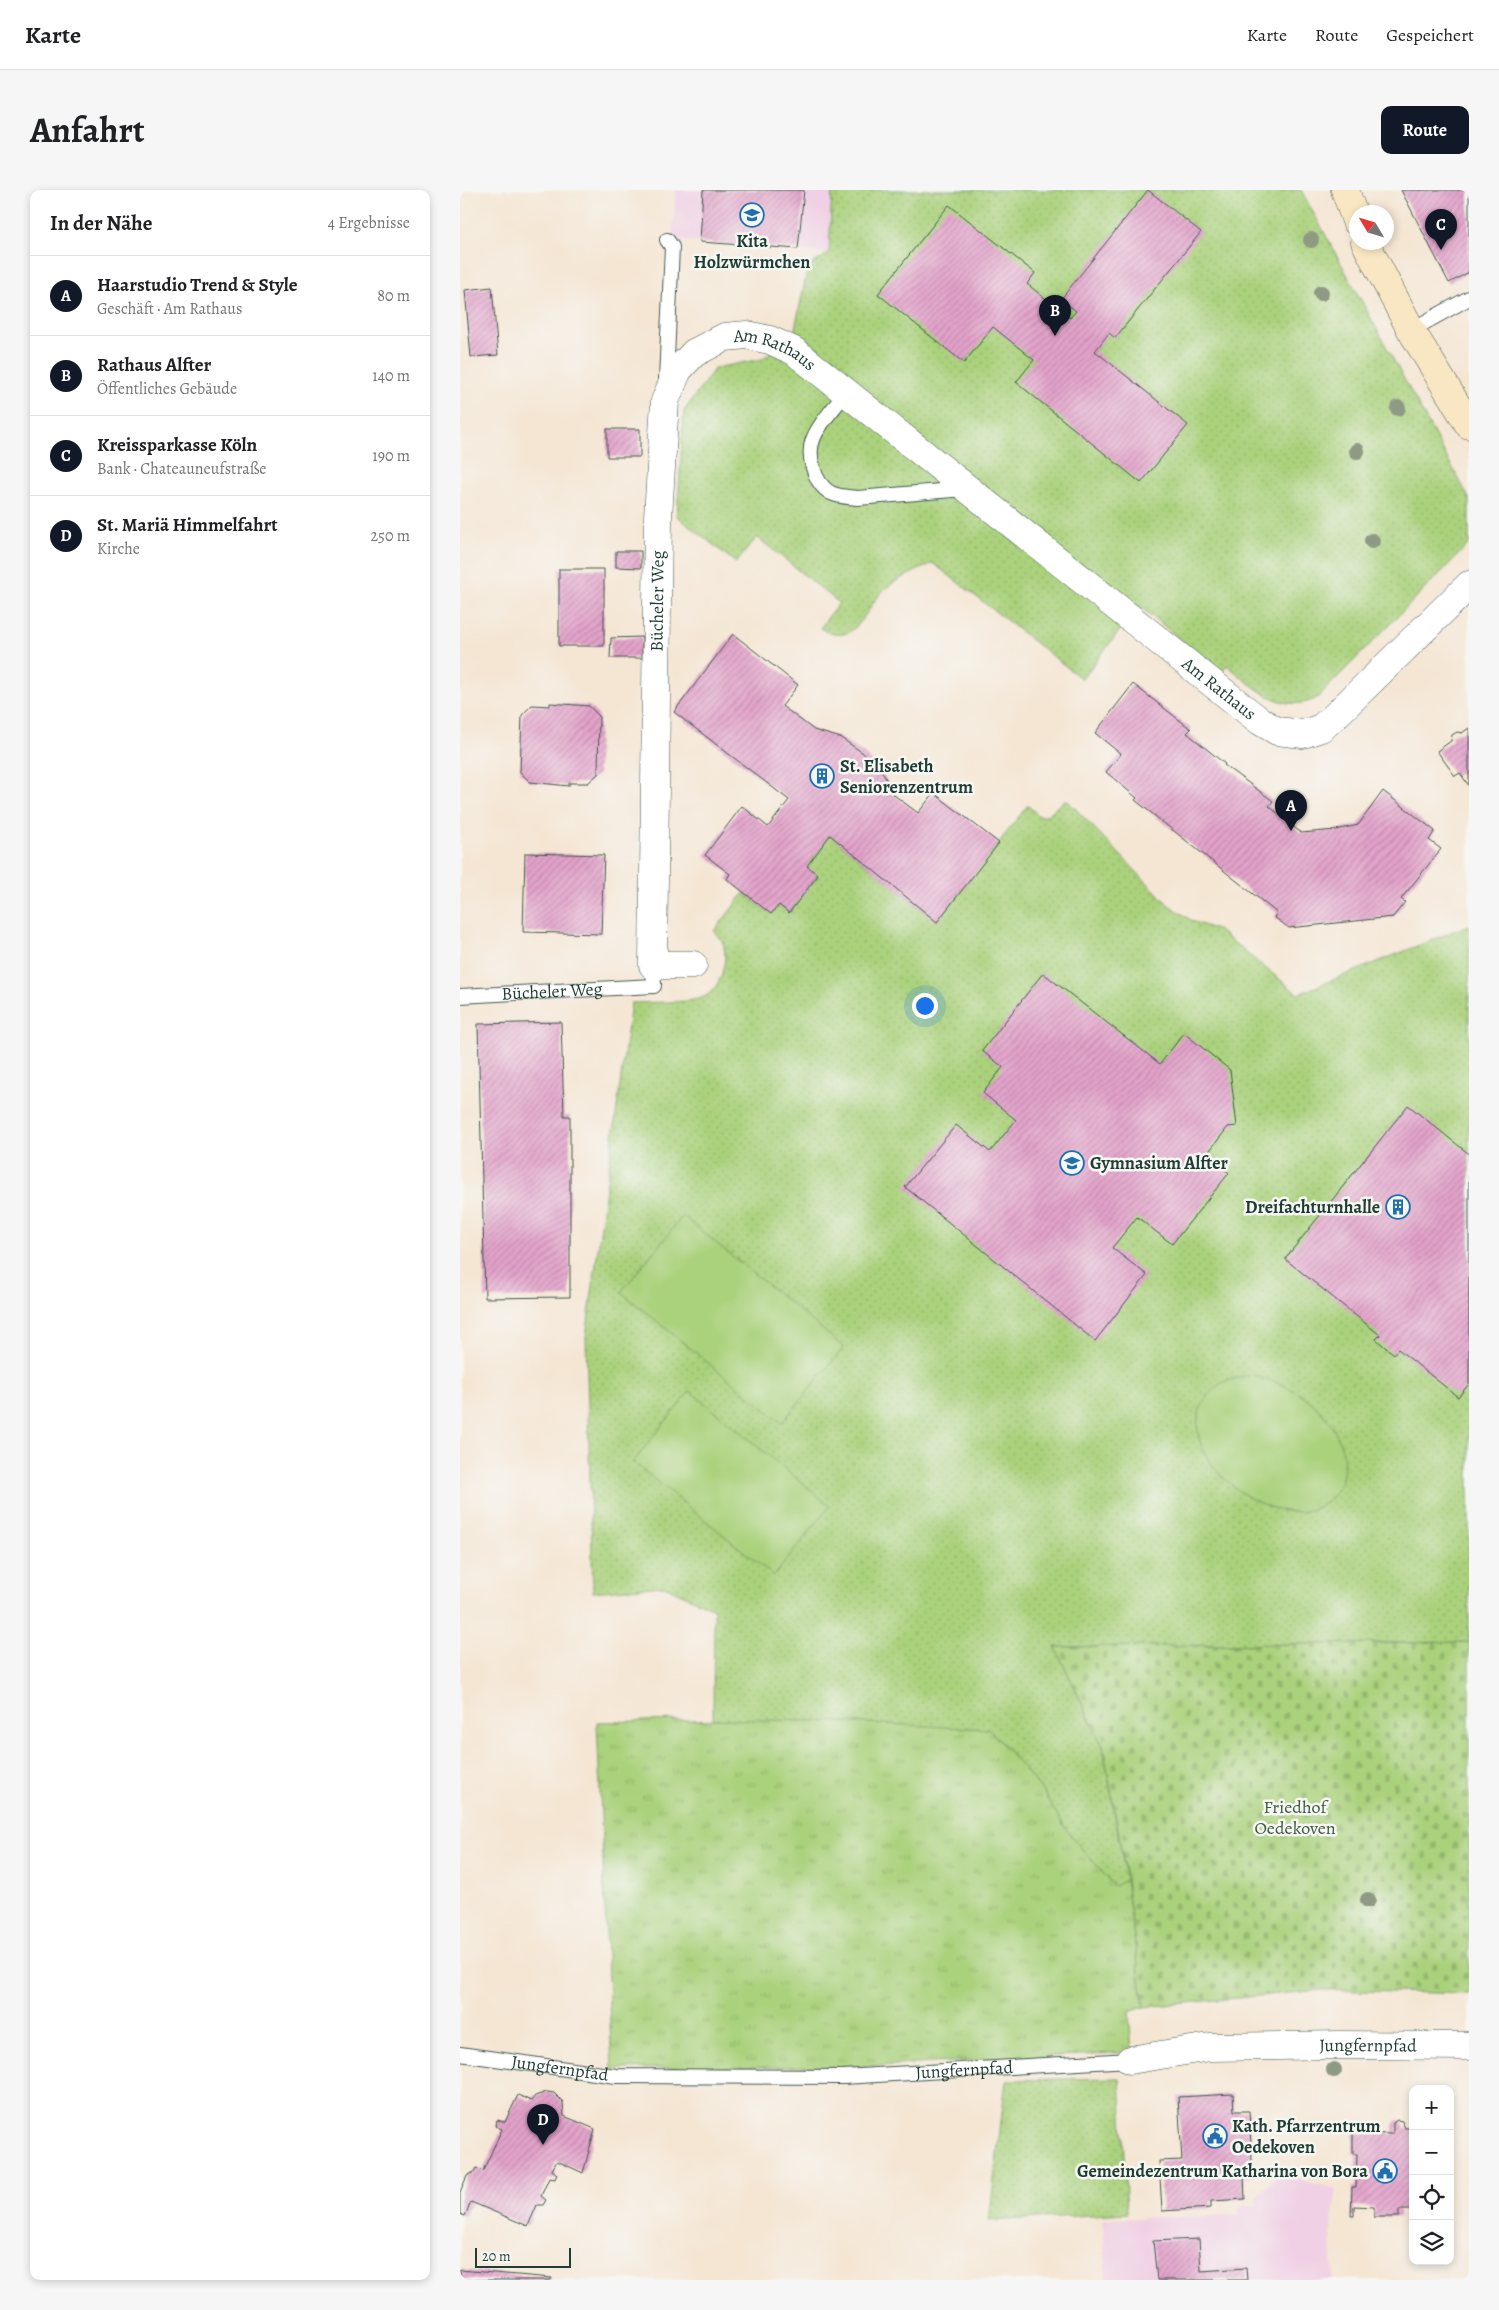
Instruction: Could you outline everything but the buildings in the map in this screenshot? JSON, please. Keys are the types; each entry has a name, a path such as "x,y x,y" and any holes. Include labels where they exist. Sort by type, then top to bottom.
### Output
{"street":[{"path":"1345,190 1350,205"},
{"path":"1369,250 1411,330 1469,426"},
{"name":"Am Rathaus","path":"665,402 678,370 694,352 725,337 747,335 770,340 794,350 1260,721 1277,731 1290,734 1303,734 1320,728 1335,716 1469,585"},
{"name":"Bücheler Weg","path":"653,965 658,517 665,402"},
{"path":"653,965 693,965"},
{"name":"Jungfernpfad","path":"1130,2060 1210,2047 1469,2046"}],"lane":[{"name":"Bücheler Weg","path":"665,402 672,247 667,240"},
{"path":"1411,330 1469,298"},
{"path":"846,393 821,424 812,439 813,467 818,480 830,493 858,498 966,488"},
{"name":"Bücheler Weg","path":"460,996 654,986 653,965"},
{"name":"Jungfernpfad","path":"460,2054 616,2076 843,2077 1130,2060"}],"shaded area":[{"name":"Kita Holzwürmchen","path":"676,190 832,190 829,253 672,240"},
{"path":"1278,2175 1337,2189 1331,2227 1333,2280 1106,2280 1103,2219 1238,2215 1238,2206 1257,2205 1256,2198"}],"green space":[{"path":"832,190 1301,190 1469,498 1469,544 1317,698 1304,703 1280,701 1269,696 1247,682 1227,665 1221,672 1139,606 1082,679 933,563 887,587 858,625 850,631 842,634 832,634 820,628 839,603 757,537 736,563 677,516 684,411 715,368 762,359 794,333 808,267 829,253"},
{"path":"1066,799 1169,905 1192,921 1219,931 1298,994 1469,925 1469,1642 1055,1647 1103,1747 1126,1880 1114,1886 1068,1832 1040,1787 989,1729 820,1721 713,1719 714,1609 664,1586 593,1592 586,1337 631,1003 674,1002 698,999 712,991 721,976 725,959 722,941 714,931 744,893 771,914 779,905 789,913 818,876 807,866 830,835 937,922 1028,805 1039,816 1046,816"},
{"path":"683,1216 844,1347 782,1423 621,1292"},
{"path":"1252,1376 1277,1383 1301,1395 1323,1414 1339,1439 1344,1467 1341,1481 1334,1494 1318,1507 1298,1512 1278,1510 1258,1502 1238,1490 1220,1475 1207,1457 1199,1438 1198,1418 1206,1398 1210,1392 1226,1381 1238,1377"},
{"path":"690,1391 830,1506 774,1576 633,1462"},
{"name":"Friedhof Oedekoven","path":"1469,1642 1469,1994 1321,1990 1144,2007 1122,1852 1103,1747 1055,1647"},
{"path":"728,1719 924,1722 989,1729 1040,1787 1068,1832 1114,1886 1126,1880 1144,2007 1129,2012 1132,2052 879,2066 612,2069 597,1722"},
{"path":"1120,2078 1127,2213 989,2221 1006,2080"}],"place":[{"name":"Kita Holzwürmchen","path":"752,215"},
{"name":"Kreissparkasse Köln","path":"1441,250"},
{"name":"Rathaus Alfter","path":"1055,336"},
{"name":"St. Elisabeth Seniorenzentrum","path":"822,776"},
{"name":"Haarstudio Trend & Style","path":"1291,831"},
{"name":"Gymnasium Alfter","path":"1072,1163"},
{"name":"Dreifachturnhalle","path":"1398,1207"},
{"name":"Kath. Pfarrzentrum Oedekoven","path":"1215,2136"},
{"name":"St. Mariä Himmelfahrt","path":"543,2145"},
{"name":"Gemeindezentrum Katharina von Bora","path":"1385,2171"}]}
